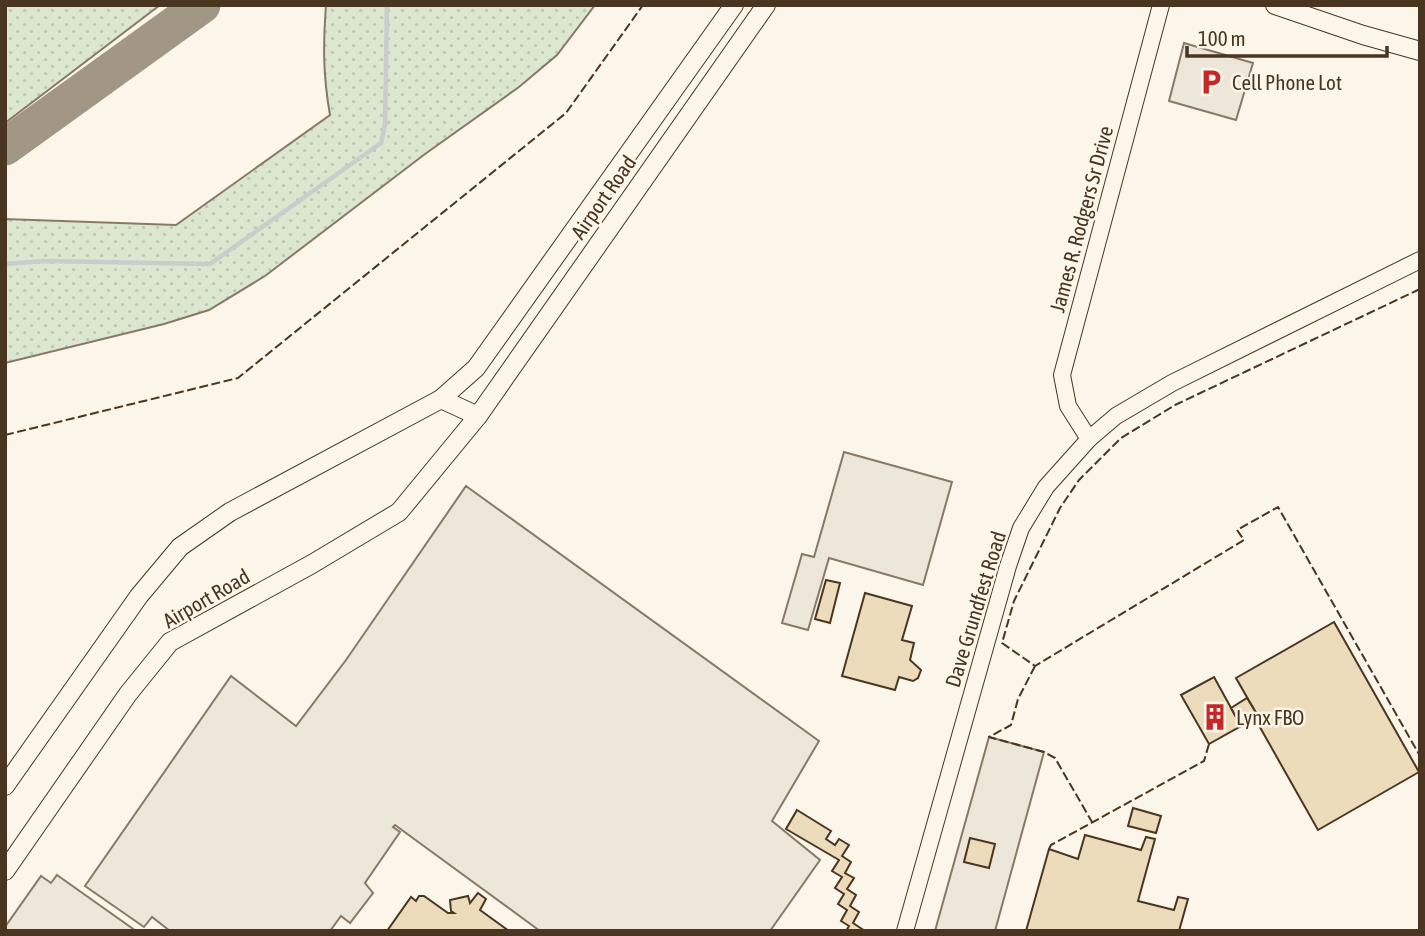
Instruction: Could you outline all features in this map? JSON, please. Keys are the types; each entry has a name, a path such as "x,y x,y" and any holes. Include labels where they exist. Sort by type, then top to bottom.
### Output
{"main road":[{"name":"Airport Road","path":"5,786 139,596 180,547 230,512 441,399 480,362 734,5"},
{"name":"Airport Road","path":"5,870 128,695 170,642 313,564 399,512 478,416 766,5"},
{"path":"1275,5 1420,51"},
{"path":"441,399 478,416"}],"street":[{"name":"James R. Rodgers Sr Drive","path":"1089,439 1068,406 1062,375 1161,5"},
{"name":"Dave Grundfest Road","path":"905,931 1008,566 1021,528 1046,487 1089,439 1116,416 1172,383 1420,260"}],"green space":[{"path":"5,5 160,5 5,123"},
{"path":"326,5 595,5 557,55 519,87 425,154 265,276 209,310 164,324 5,363 5,219 176,225 330,115 324,60"}],"shaded area":[{"name":"Cell Phone Lot","path":"1184,43 1253,63 1236,120 1169,101"},
{"path":"844,452 952,482 923,585 829,558 808,630 782,623 802,554 814,557"},
{"path":"466,486 819,741 772,821 820,860 770,931 540,931 395,825 393,827 400,832 365,883 373,893 350,923 341,916 330,931 170,931 152,917 144,927 85,886 231,676 296,726 346,660"},
{"path":"989,737 1044,752 995,931 935,931"},
{"path":"57,875 136,931 5,931 5,927 41,876 51,883"}],"building":[{"path":"826,580 840,583 830,623 815,619"},
{"path":"865,593 912,606 902,640 914,643 910,660 921,670 918,678 913,681 899,677 895,690 842,676"},
{"path":"1334,622 1419,772 1318,830 1257,722 1260,720 1236,678"},
{"name":"Lynx FBO","path":"1214,677 1241,726 1209,744 1181,695"},
{"path":"1247,698 1258,716 1241,726 1231,708"},
{"path":"1133,808 1161,816 1156,833 1128,826"},
{"path":"797,810 831,831 826,839 835,845 839,839 849,845 842,856 851,862 845,873 854,878 847,889 856,895 850,906 859,912 853,923 865,931 846,931 849,926 841,921 847,910 838,904 844,894 835,888 842,877 832,871 839,860 786,829"},
{"path":"1085,835 1141,850 1146,837 1155,839 1138,901 1174,910 1178,897 1188,899 1179,931 1026,931 1049,849 1078,859"},
{"path":"970,838 995,844 989,868 964,862"},
{"path":"478,893 486,899 480,910 509,931 387,931 411,897 416,901 419,896 424,896 448,913 454,913 451,911 450,900 468,896 470,903"}],"waterway":[{"path":"5,264 44,261 210,264 381,143 385,124 387,5"}],"taxiway":[{"path":"5,147 202,5"}],"fence":[{"path":"5,435 238,378 566,113 643,5"},
{"path":"1420,289 1175,405 1121,438 1079,480 1060,508 1014,601 1002,643 1035,666 1244,540 1237,530 1278,507 1420,756"},
{"path":"1035,666 1018,699 1011,725 989,737 1044,752 1055,758 1092,822"},
{"path":"1049,849 1051,845 1204,761 1209,744"}],"place":[{"name":"Cell Phone Lot","path":"1211,82"},
{"name":"Lynx FBO","path":"1215,717"}]}
